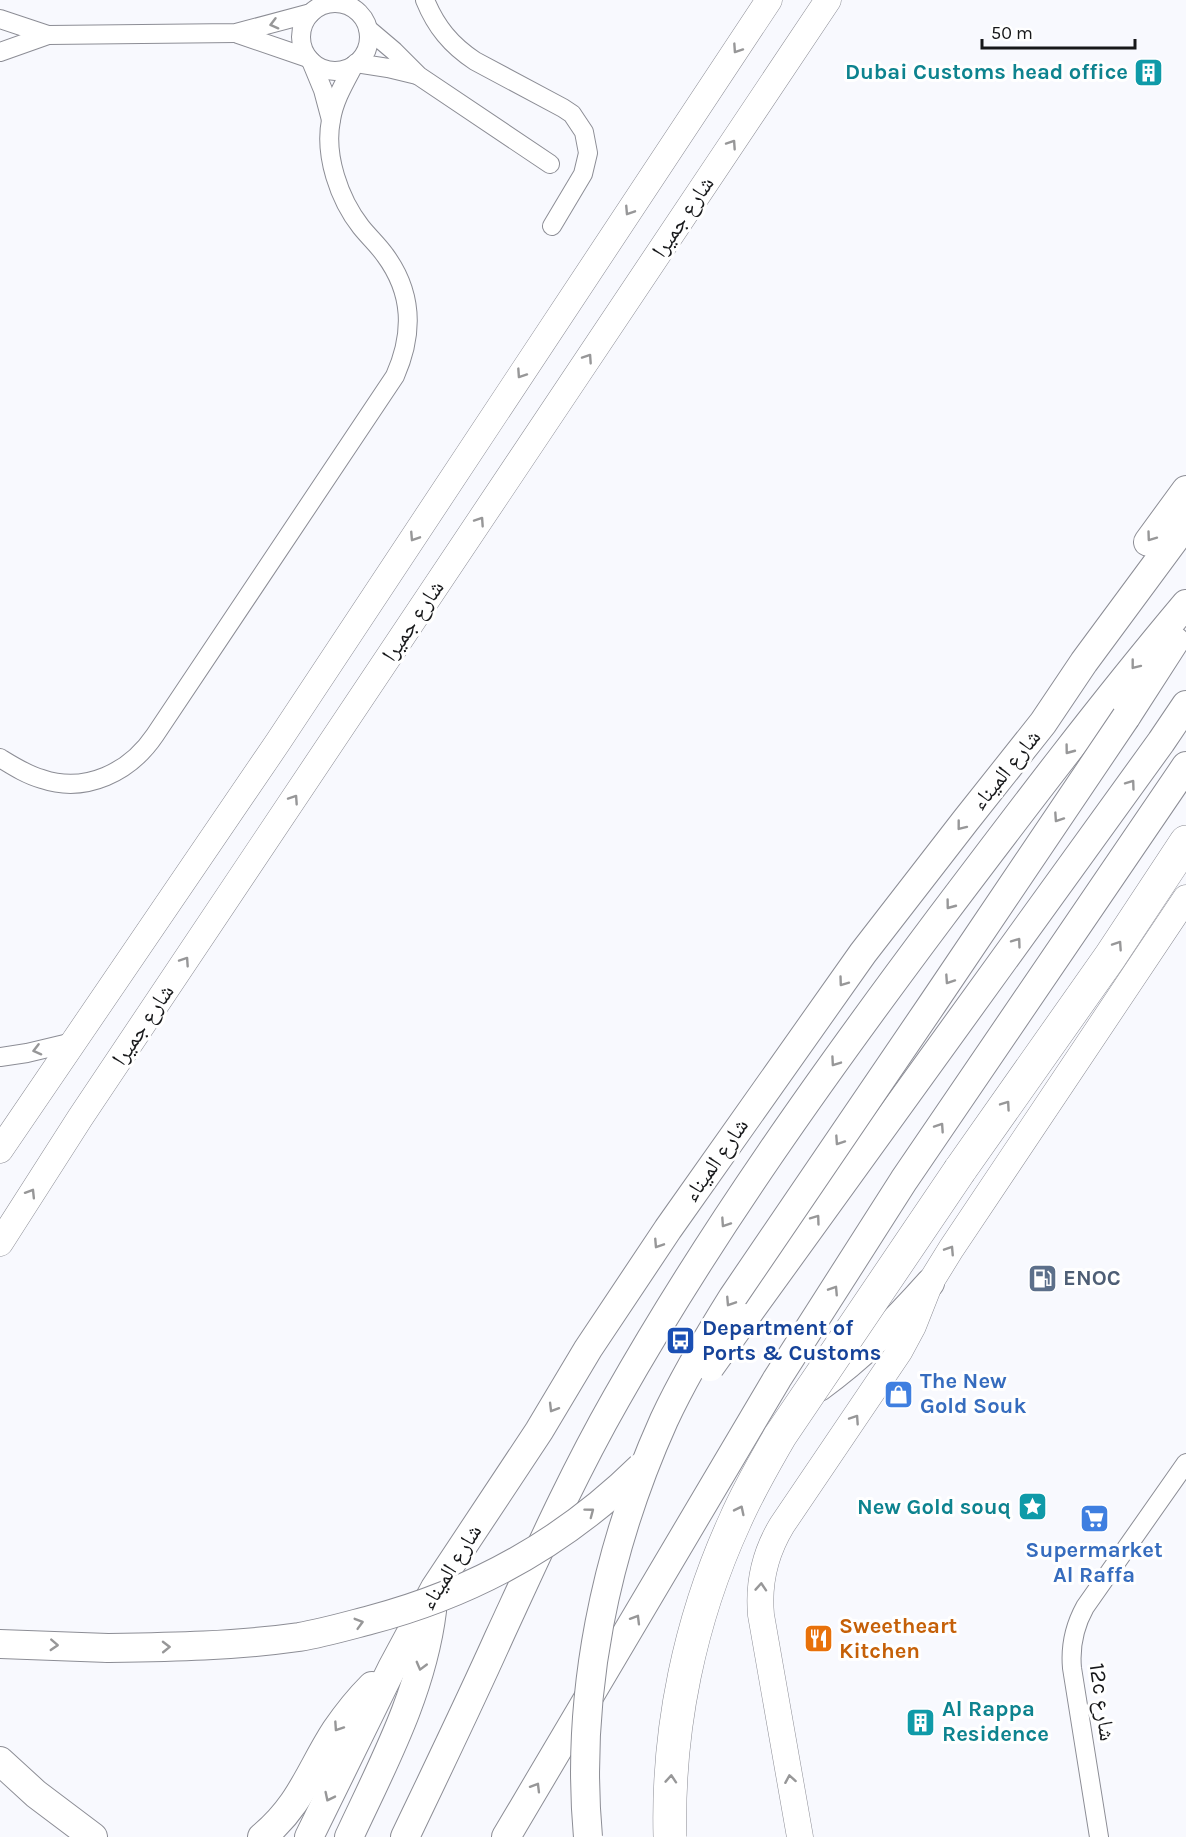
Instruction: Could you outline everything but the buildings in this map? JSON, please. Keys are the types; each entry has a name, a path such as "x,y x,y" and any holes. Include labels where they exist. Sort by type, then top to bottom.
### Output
{"highway":[{"path":"670,1837 671,1777 681,1694 702,1608 734,1521 755,1480 785,1427 960,1170 1083,996 1186,842"}],"main road":[{"path":"1084,662 1101,620 1118,588 1186,490"},
{"name":"شارع الميناء","path":"309,1837 392,1668 435,1588 668,1229 863,953 1043,723 1084,662 1186,524"},
{"path":"588,1837 587,1733 597,1642 605,1596 616,1551 646,1462 664,1419 708,1336 927,1013 1115,710 1186,604"},
{"path":"405,1837 573,1479 614,1401 658,1326 751,1183 866,1018 978,868 1186,624"},
{"path":"0,1644 108,1648 191,1646 299,1637 336,1630 403,1612 466,1588 531,1553 616,1491 644,1463 752,1308 1186,705"},
{"path":"506,1837 777,1379 904,1180 1186,766"},
{"path":"744,1434 803,1398 840,1371 883,1333 930,1283"},
{"path":"349,1837 405,1713 424,1652 435,1588"},
{"path":"262,1837 295,1802 336,1730 352,1708 392,1668"},
{"path":"0,1761 36,1794 93,1837"},
{"path":"0,1785 36,1794"}],"street":[{"path":"331,120 340,92 355,64 367,48 363,0"},
{"path":"426,0 440,29 462,52 563,108 579,122 587,142 586,163 578,182 552,226"},
{"name":"شارع جميرا","path":"0,1150 278,742 769,0"},
{"name":"شارع جميرا","path":"0,1243 80,1118 828,0"},
{"path":"237,33 328,4 345,5 359,14 366,25 419,76 550,164"},
{"path":"0,758 31,776 68,784 97,780 124,767 136,758 147,747 395,376 404,353 408,328 405,296 393,266 360,226 342,194 331,157 331,120 323,90 310,59 304,51 301,35 306,19 314,8"},
{"path":"0,19 48,35"},
{"path":"0,52 48,35 237,33 310,59 327,70 345,69 355,64 388,68 419,76"},
{"path":"800,1837 761,1615 760,1589 772,1543 899,1352 913,1326 930,1283 951,1249 1186,898"},
{"path":"0,1057 73,1042"},
{"name":"12c شارع","path":"1099,1837 1072,1668 1074,1635 1085,1607 1186,1463"}],"place":[{"name":"Dubai Customs head office","path":"1149,72"},
{"name":"ENOC","path":"1042,1278"},
{"name":"Department of Ports & Customs","path":"681,1341"},
{"name":"The New Gold Souk","path":"899,1394"},
{"name":"New Gold souq","path":"1032,1507"},
{"name":"Supermarket Al Raffa","path":"1094,1518"},
{"name":"Sweetheart Kitchen","path":"818,1639"},
{"name":"Al Rappa Residence","path":"921,1722"}]}
